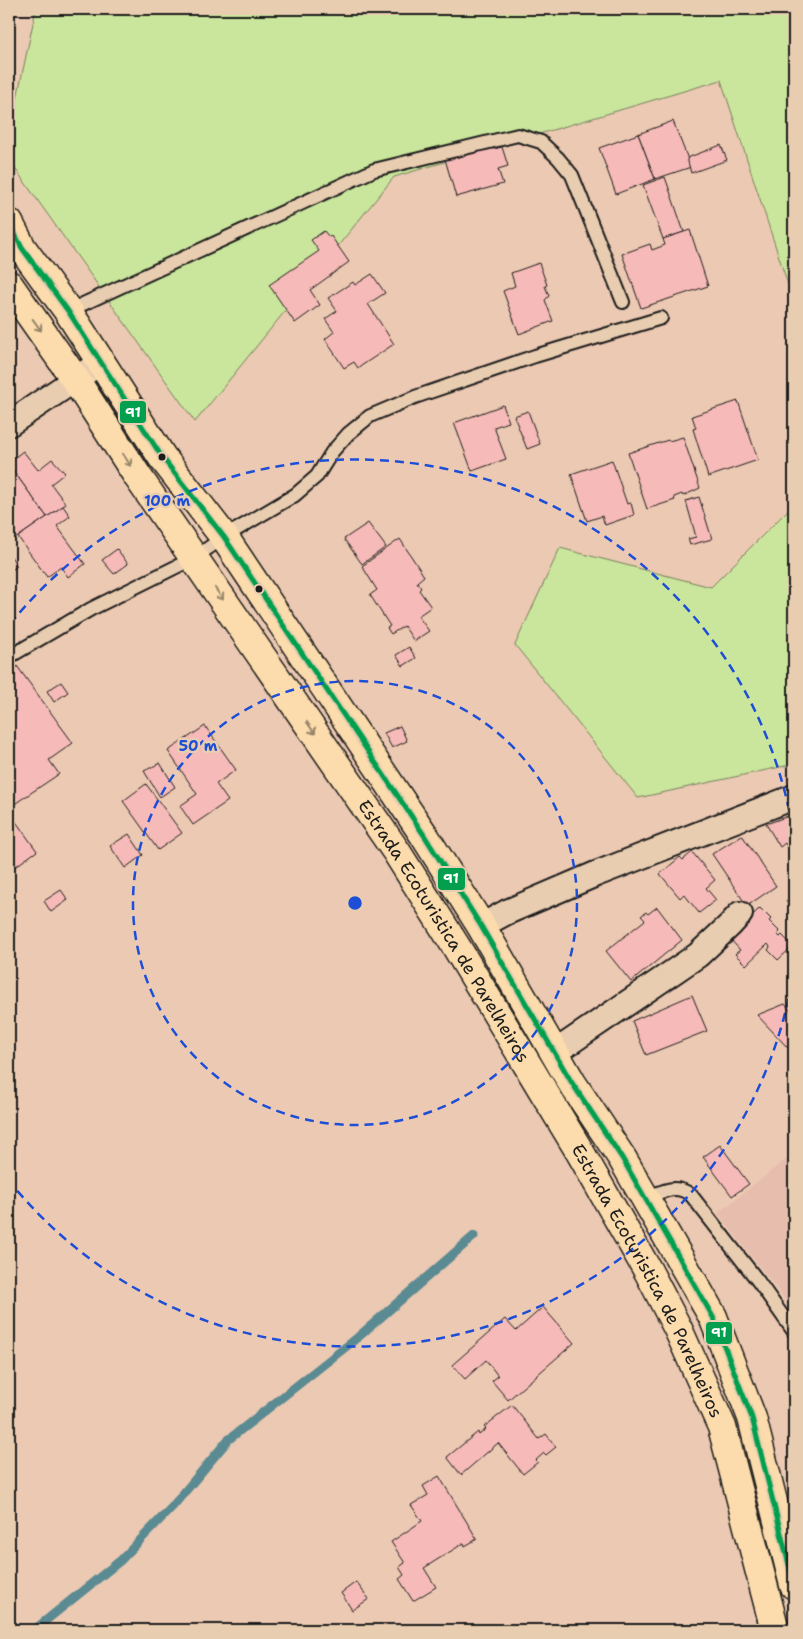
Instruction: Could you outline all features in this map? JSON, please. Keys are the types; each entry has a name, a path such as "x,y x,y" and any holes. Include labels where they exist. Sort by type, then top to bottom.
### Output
{"main road":[{"name":"Estrada Ecoturistica de Parelheiros","path":"9,223 22,248 68,311 162,457 224,537 424,835 481,926 554,1053 645,1198 713,1317 732,1362 752,1418 794,1585"},
{"name":"Estrada Ecoturistica de Parelheiros","path":"9,285 75,379 138,477 396,851 462,956 580,1152 648,1271 678,1329 722,1427 775,1630"},
{"path":"396,851 424,835"}],"street":[{"path":"9,424 101,362"},
{"path":"481,926 507,912 596,874 794,797"},
{"path":"554,1053 698,955 730,926 740,914"}],"lane":[{"path":"68,311 374,170 518,135 541,142 558,158 572,176 623,302"},
{"path":"9,657 91,609 194,558 224,537 295,496 317,476 332,452 348,434 370,416 415,397 535,356 661,318"},
{"path":"645,1198 674,1188 684,1190 691,1195 793,1328"}],"shaded area":[{"path":"794,1153 794,1311 718,1213"}],"green space":[{"path":"36,9 794,9 794,303 721,80 394,177 195,422 9,160 9,136"},
{"path":"794,504 794,764 638,798 515,645 560,548 711,587"}],"building":[{"path":"673,121 691,167 655,179 638,134"},
{"path":"638,134 655,179 616,194 599,148"},
{"path":"493,145 493,149 502,147 508,166 498,169 503,184 456,197 445,159"},
{"path":"721,145 727,160 691,173 687,158"},
{"path":"665,177 684,232 663,239 643,185"},
{"path":"690,230 708,286 641,308 622,254 650,244 652,250 665,245 663,239"},
{"path":"324,231 329,237 331,236 349,262 310,290 320,305 295,323 269,285 319,251 311,240"},
{"path":"539,263 549,296 545,300 553,321 519,334 503,291 515,286 511,273"},
{"path":"372,274 385,293 368,304 394,344 358,368 354,362 344,368 325,339 334,332 325,319 337,311 328,298 353,282 355,285"},
{"path":"738,401 758,460 708,477 693,429 696,428 692,416"},
{"path":"503,405 509,422 494,427 506,459 472,471 454,423"},
{"path":"528,411 540,444 527,449 514,416"},
{"path":"683,437 700,488 683,496 682,494 674,497 675,500 647,509 628,453"},
{"path":"23,451 38,470 52,459 65,473 51,484 66,504 47,517 9,465 9,462"},
{"path":"612,460 627,504 631,503 634,515 605,525 602,516 587,521 571,474"},
{"path":"9,465 47,517 9,543"},
{"path":"699,497 712,539 690,545 688,539 696,537 686,501"},
{"path":"63,506 70,516 57,526 85,564 68,577 61,567 47,577 18,537"},
{"path":"368,523 386,547 362,564 344,539"},
{"path":"400,539 424,576 417,582 421,588 419,590 431,607 418,616 429,631 414,641 404,626 391,634 387,628 390,626 370,595 377,590 362,566"},
{"path":"117,549 128,564 114,574 102,560"},
{"path":"9,553 17,566 9,572"},
{"path":"409,647 416,658 403,666 396,655"},
{"path":"17,666 73,743 49,760 59,774 13,805 15,807 9,811 9,671"},
{"path":"61,682 68,692 54,702 47,691"},
{"path":"205,726 236,770 216,784 228,801 193,825 180,806 197,794 168,751"},
{"path":"400,726 407,741 392,748 384,733"},
{"path":"160,763 175,787 160,797 144,771"},
{"path":"146,784 182,833 158,850 123,801"},
{"path":"9,812 37,851 9,871"},
{"path":"791,815 794,820 794,857 785,843 780,847 766,824"},
{"path":"129,834 143,855 125,868 110,846"},
{"path":"742,835 776,886 747,906 712,854"},
{"path":"692,852 715,880 706,888 716,900 699,913 684,894 680,898 660,874 680,857 683,860"},
{"path":"61,890 68,900 51,912 44,901"},
{"path":"794,896 794,913 786,901"},
{"path":"657,907 682,940 631,982 606,951 645,920 641,916 646,912 648,914"},
{"path":"760,908 780,932 777,934 780,937 782,935 793,946 778,960 768,950 770,947 768,944 746,965 735,954 740,950 729,938"},
{"path":"692,995 707,1031 646,1055 632,1021"},
{"path":"785,1004 794,1015 794,1044 789,1049 757,1015"},
{"path":"720,1145 749,1184 732,1196 703,1157"},
{"path":"543,1307 574,1343 508,1400 492,1381 498,1376 486,1360 465,1379 452,1365 505,1319 516,1331"},
{"path":"512,1405 539,1439 546,1434 556,1447 546,1455 544,1453 536,1460 538,1462 523,1474 498,1443 461,1475 447,1457 478,1432 479,1435 486,1429 484,1427"},
{"path":"439,1476 477,1539 465,1546 464,1543 424,1568 436,1587 413,1601 399,1579 404,1575 399,1567 405,1563 391,1542 422,1521 411,1505 428,1495 423,1486"},
{"path":"356,1582 369,1599 352,1610 341,1593"}],"waterway":[{"path":"34,1630 121,1560 172,1507 228,1440 357,1338 474,1236"}],"transit line":[{"name":"91","path":"9,223 22,248 68,311 162,457 224,537 424,835 481,926 572,1083 622,1158 713,1317 752,1418 794,1585"}]}
